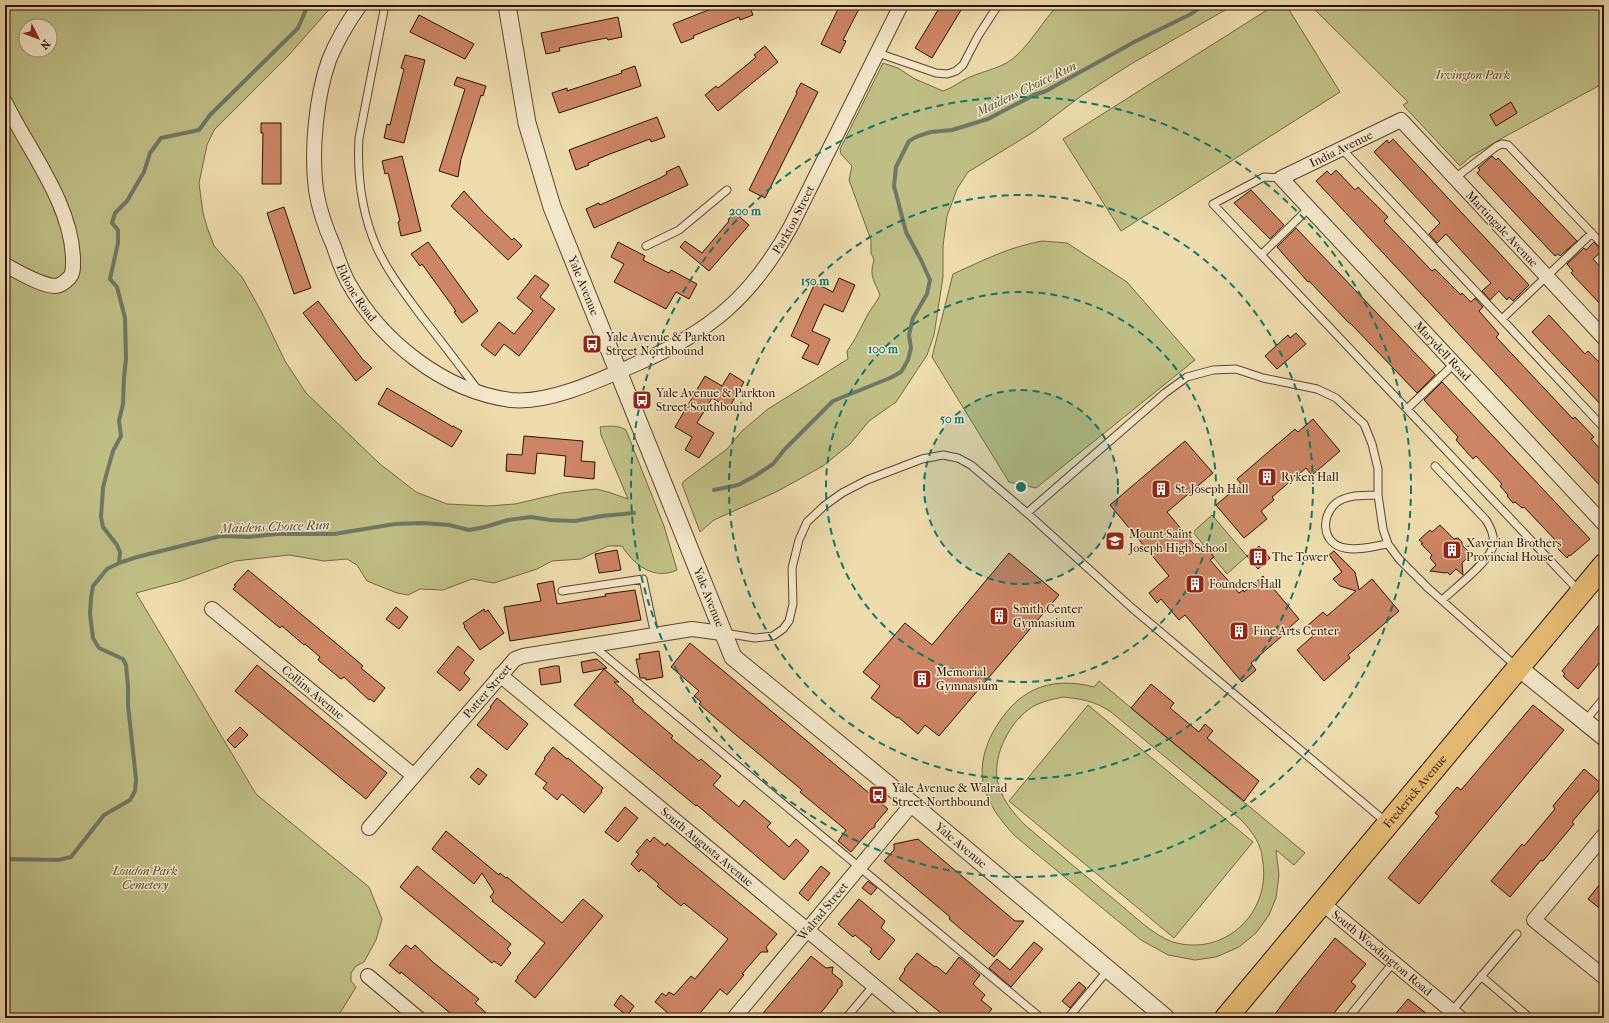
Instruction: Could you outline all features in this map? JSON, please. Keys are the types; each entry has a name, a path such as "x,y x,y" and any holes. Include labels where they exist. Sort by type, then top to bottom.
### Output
{"main road":[{"name":"Frederick Avenue","path":"1226,1018 1604,565"}],"street":[{"name":"Eldone Road","path":"360,5 343,31 329,61 316,122 314,157 316,190 324,225 348,282 366,310 386,333 431,371 457,385 480,393 512,400 535,400 562,393 618,372"},
{"name":"Yale Avenue","path":"507,5 527,123 552,207 722,633 733,657 912,804 1166,1018"},
{"name":"Parkton Street","path":"618,372 668,350 702,330 727,309 765,268 791,226 901,5"},
{"path":"5,102 52,187 63,214 73,246 74,267 71,276 64,283 56,286 43,283 5,266"},
{"name":"India Avenue","path":"1281,178 1401,120"},
{"name":"Martingale Avenue","path":"1401,120 1604,338"},
{"name":"Marydell Road","path":"1281,178 1604,524"},
{"name":"Collins Avenue","path":"212,609 414,776"},
{"name":"Potter Street","path":"369,828 515,659 523,656 692,628 722,633"},
{"path":"1519,668 1604,737"},
{"name":"South Augusta Avenue","path":"500,675 913,1018"},
{"name":"Walrad Street","path":"734,1018 912,804"},
{"path":"1604,835 1534,920 1604,977"},
{"name":"South Woodington Road","path":"1322,903 1456,1015"},
{"path":"368,976 418,1018"}],"lane":[{"path":"385,5 359,138 358,158 360,188 367,217 377,248 394,279 480,393"},
{"path":"878,53 936,73 946,74 956,71 963,65 978,36 998,5"},
{"path":"1455,178 1497,146 1508,144 1604,246"},
{"path":"1342,149 1502,320 1603,424"},
{"path":"1281,178 1264,177 1213,204 1581,593"},
{"path":"646,246 679,230 727,190"},
{"path":"1261,255 1309,208"},
{"path":"1502,320 1592,234"},
{"path":"1406,409 1454,364"},
{"path":"1027,513 1165,393 1186,377 1213,370 1236,369 1263,378 1317,389 1336,398 1364,424 1372,444 1378,469 1378,495 1383,529 1388,544 1399,559 1442,600 1519,668"},
{"path":"722,633 755,638 773,636 783,629 789,621 793,604 792,568 799,540 807,522 836,497 867,480 922,459 943,455 958,458 971,465 1027,513 1132,608 1389,824"},
{"path":"1435,466 1486,520 1491,527 1494,536 1493,547 1489,555 1442,600"},
{"path":"1378,495 1348,497 1337,503 1329,512 1325,523 1327,534 1334,544 1343,548 1354,549 1388,544"},
{"path":"562,591 643,579 655,634"},
{"path":"592,645 1041,1018"},
{"path":"1584,721 1604,698"},
{"path":"1456,1015 1481,976 1517,934"},
{"path":"1348,1018 1393,963"},
{"path":"1068,1018 1109,970"},
{"path":"1481,976 1530,1018"},
{"path":"846,1018 874,985"}],"green space":[{"name":"Loudon Park Cemetery","path":"5,5 333,5 288,56 214,130 207,145 199,183 203,213 214,246 242,277 262,313 285,361 306,393 380,464 416,492 447,504 488,506 515,504 562,493 596,489 628,499 601,435 600,427 620,427 626,430 664,526 677,570 668,573 652,572 645,569 632,559 622,546 608,546 581,559 552,561 537,569 494,583 472,579 443,590 420,589 408,595 397,593 367,581 357,565 347,559 324,561 289,555 235,561 181,581 136,593 256,794 369,887 382,919 376,940 364,962 356,966 351,973 351,981 356,987 337,1018 5,1018"},
{"path":"1058,5 1234,5 1131,64 1081,96 1035,131 968,172 957,189 947,216 943,246 943,277 934,335 927,355 896,402 869,421 850,444 823,466 778,491 714,520 700,532 682,484 684,481 727,449 742,431 768,409 848,359 847,351 880,295 872,274 874,260 871,253 871,240 849,180 852,166 841,154 840,149 883,63 898,68 915,79 943,91 966,79 1001,66 1012,59 1028,44"},
{"path":"1275,5 1286,5 1340,92 1121,231 1063,139"},
{"name":"Irvington Park","path":"1310,5 1604,5 1604,83 1506,136 1470,157 1460,166 1403,105 1408,102"},
{"path":"1042,241 1067,243 1127,282 1195,360 1036,488 1009,482 932,357 953,274 1008,250"},
{"path":"1212,515 1247,556 1227,574 1193,532"},
{"path":"1099,681 1305,853 1294,865 1276,850 1279,875 1276,898 1269,915 1256,933 1239,947 1216,957 1195,960 1168,955 1141,940 1015,836 1004,824 991,804 985,790 982,776 984,756 993,732 1012,706 1034,690 1047,685 1062,683 1094,687","holes":["1063,697 1094,703 1111,712 1239,818 1249,828 1261,850 1263,882 1259,899 1251,914 1240,927 1226,937 1210,943 1192,945 1173,942 1158,935 1025,825 1007,804 1001,792 997,778 998,759 1004,740 1015,723 1028,710 1044,702"]},
{"path":"1088,705 1253,842 1174,938 1009,801"}],"building":[{"path":"721,5 749,5 753,15 740,20 739,17 693,36 694,38 681,43 673,24"},
{"path":"840,5 861,5 843,40 846,41 840,53 821,44"},
{"path":"941,5 964,5 932,58 915,48"},
{"path":"419,15 474,44 465,59 410,32"},
{"path":"618,17 622,37 608,40 607,38 559,48 560,51 546,54 541,33"},
{"path":"765,46 778,62 718,111 705,95 716,86 718,88 748,64 756,57 754,55"},
{"path":"405,55 425,60 404,143 384,138 387,124 390,125 404,69 401,68"},
{"path":"635,66 641,86 559,113 552,93 567,88 567,91 622,73 621,71"},
{"path":"457,77 486,86 483,96 481,95 461,159 458,177 439,171 465,89 454,85"},
{"path":"801,83 818,92 765,198 749,190"},
{"path":"1511,102 1517,113 1496,126 1490,115"},
{"path":"657,117 665,137 651,142 650,139 588,163 589,165 576,170 569,150"},
{"path":"261,123 281,123 281,184 262,184 263,133 261,133"},
{"path":"1393,139 1529,285 1513,301 1509,297 1507,300 1499,291 1490,300 1482,291 1491,283 1446,234 1437,243 1429,234 1440,223 1374,152 1387,140 1389,143"},
{"path":"402,156 421,231 401,236 398,222 400,221 388,173 385,174 382,161"},
{"path":"1492,156 1496,160 1498,158 1577,241 1560,256 1558,254 1555,256 1477,173 1480,170 1478,168"},
{"path":"679,166 688,185 594,228 586,209 599,203 600,205 660,178 667,174 666,172"},
{"path":"1336,170 1355,190 1358,187 1388,217 1384,221 1432,271 1435,269 1461,295 1462,293 1471,302 1475,298 1483,307 1479,311 1499,334 1496,337 1573,419 1575,417 1594,437 1591,439 1604,453 1604,490 1316,181 1327,171 1331,175"},
{"path":"1251,190 1284,225 1270,239 1234,203"},
{"path":"464,191 512,240 514,238 522,246 508,260 451,206"},
{"path":"284,207 311,288 294,294 267,213"},
{"path":"734,212 749,225 709,271 680,247 685,241 702,253 729,221 728,220"},
{"path":"1296,228 1435,374 1417,393 1309,281 1308,282 1277,247"},
{"path":"428,242 478,311 462,323 454,312 456,311 422,264 420,266 411,254"},
{"path":"618,242 645,256 643,260 669,273 671,270 697,284 689,299 676,292 666,309 614,282 624,264 611,257"},
{"path":"1594,242 1602,251 1593,259 1604,271 1604,308 1571,273 1573,271 1567,264 1584,248 1586,250"},
{"path":"535,275 549,285 540,297 555,309 519,356 504,344 495,356 481,345 499,322 514,334 533,311 517,298"},
{"path":"839,278 855,285 843,312 824,304 812,331 830,339 818,365 802,358 809,345 791,336 815,283 833,292"},
{"path":"318,301 364,361 372,368 356,381 303,313"},
{"path":"1549,315 1585,354 1588,351 1604,367 1604,408 1532,332"},
{"path":"1296,333 1306,344 1277,369 1265,356 1288,335 1290,338"},
{"path":"730,373 744,382 729,408 712,398 697,423 714,433 699,458 685,450 692,437 675,427 705,376 722,386"},
{"path":"1442,382 1590,539 1570,556 1569,555 1567,558 1558,549 1561,546 1524,507 1522,508 1515,502 1513,503 1500,486 1502,484 1476,456 1473,459 1456,440 1458,437 1424,400"},
{"path":"387,388 462,431 452,447 378,404"},
{"name":"Ryken Hall","path":"1313,419 1340,451 1312,475 1306,468 1272,497 1274,500 1261,511 1267,519 1244,538 1216,505 1241,484 1237,479 1295,429 1298,432"},
{"path":"524,436 583,441 581,461 595,462 594,479 564,476 566,456 537,453 535,474 506,471 507,454 522,455"},
{"path":"1185,441 1213,473 1167,512 1198,549 1204,544 1214,557 1210,560 1239,593 1243,590 1244,592 1263,576 1299,619 1251,663 1256,670 1242,682 1185,615 1179,620 1161,599 1157,603 1149,593 1169,576 1110,505"},
{"name":"Xaverian Brothers Provincial House","path":"1440,525 1454,539 1458,538 1462,542 1462,545 1471,554 1462,563 1463,575 1456,569 1450,575 1447,572 1430,571 1436,565 1430,558 1432,555 1419,540 1430,530 1432,532"},
{"name":"The Tower","path":"1259,546 1270,558 1258,569 1247,556"},
{"path":"617,550 621,570 599,573 595,554"},
{"path":"1334,551 1355,572 1359,590 1372,579 1399,611 1348,655 1350,658 1324,681 1297,650 1314,635 1307,626 1323,612 1327,616 1356,591 1340,586 1333,579 1342,572 1329,555"},
{"path":"1009,553 1059,595 939,736 925,725 918,734 898,717 897,718 871,698 880,686 863,672 905,623 932,645"},
{"path":"248,570 355,659 363,666 361,668 385,688 374,702 370,699 369,700 344,677 341,679 318,660 320,657 305,644 304,645 282,626 280,628 233,589 236,586 234,585"},
{"path":"553,581 557,604 606,596 605,594 635,590 641,620 510,641 504,607 541,601 537,584"},
{"path":"396,607 408,617 399,629 386,619"},
{"path":"484,609 485,612 488,610 504,633 480,650 464,627 465,626 463,623"},
{"path":"1604,619 1604,657 1578,689 1563,676 1565,674 1562,671"},
{"path":"690,643 888,809 875,824 875,827 870,830 851,852 838,841 846,830 800,792 802,790 699,704 701,702 694,696 699,691 671,667"},
{"path":"458,646 474,660 464,673 470,679 460,691 437,672"},
{"path":"659,651 663,677 646,680 646,678 640,678 636,659 640,659 639,654"},
{"path":"597,659 607,668 583,673 581,662"},
{"path":"257,665 387,773 366,799 235,691"},
{"path":"559,666 561,682 541,685 539,669"},
{"path":"604,669 619,682 614,682 633,699 633,702 673,736 671,738 699,761 701,759 721,776 713,785 739,807 744,800 771,823 767,827 789,847 796,839 809,851 784,880 697,805 696,806 574,705"},
{"path":"1151,684 1174,703 1170,708 1199,732 1205,724 1213,731 1207,738 1259,781 1244,801 1131,708"},
{"path":"497,698 528,724 507,750 477,725"},
{"path":"1533,705 1564,730 1419,904 1388,878 1439,816 1435,813 1457,787 1461,790"},
{"path":"240,727 248,735 235,748 227,740"},
{"path":"553,747 603,788 601,791 602,792 584,813 562,794 557,800 543,788 547,783 535,774 545,759 544,758"},
{"path":"478,768 487,775 479,785 470,777"},
{"path":"1584,769 1603,785 1572,822 1574,824 1510,897 1491,881 1522,844 1524,846 1555,809 1553,806"},
{"path":"625,807 638,818 618,842 605,832"},
{"path":"446,831 499,875 500,873 506,878 507,877 562,923 583,899 603,916 535,998 515,981 545,943 492,901 493,900 490,897 494,892 482,873 474,884 432,849"},
{"path":"654,837 665,846 667,843 777,934 766,947 768,952 761,952 742,974 744,975 727,995 720,989 696,1018 664,1018 668,1013 655,1002 662,993 666,996 669,992 674,995 691,976 695,979 728,939 684,903 681,906 657,886 659,884 641,869 639,872 631,864 639,854 636,852 647,839 650,842"},
{"path":"918,839 1015,921 1024,921 994,957 949,919 950,917 884,861 894,850 894,844"},
{"path":"417,866 511,944 507,949 511,953 501,966 494,961 492,963 400,887"},
{"path":"821,866 830,873 808,901 799,893"},
{"path":"1604,879 1604,912 1588,899"},
{"path":"868,881 877,888 871,895 862,888"},
{"path":"859,899 885,921 881,928 895,940 879,960 870,952 872,949 855,935 853,937 838,924"},
{"path":"1335,938 1366,964 1351,982 1356,986 1330,1018 1272,1018 1293,990"},
{"path":"1034,942 1043,949 1011,987 989,968 997,959 1010,970"},
{"path":"406,945 411,949 415,945 434,963 479,999 475,1003 492,1018 456,1018 401,972 400,974 389,965"},
{"path":"917,953 946,974 959,957 980,975 973,984 985,995 981,1000 992,1009 984,1018 947,1018 899,979 905,970 904,969"},
{"path":"811,956 826,968 833,967 832,973 842,981 842,986 837,990 838,991 824,1009 816,1018 759,1018"},
{"path":"1079,982 1086,988 1070,1008 1062,1001"},
{"path":"621,995 634,1006 627,1016 614,1005"},
{"path":"1408,999 1432,1018 1392,1018"}],"waterway":[{"path":"119,563 120,552 117,545 103,527 101,517 103,488 113,451 121,436 119,421 123,404 126,359 125,318 117,287 110,279 118,243 118,230 112,223 115,213 127,201 144,172 150,153 161,138 199,130 210,115 298,28 308,5"},
{"name":"Maidens Choice Run","path":"714,490 738,485 773,464 785,449 833,401 890,378 901,372 908,360 911,348 909,335 913,318 927,294 930,280 906,232 894,186 896,167 909,141 918,136 931,132 952,130 988,119 1034,95 1046,91 1136,41 1191,14 1203,5"},
{"name":"Maidens Choice Run","path":"5,859 58,860 71,857 104,815 130,800 135,791 136,779 128,705 126,665 123,659 99,648 93,638 90,614 93,586 107,569 137,557 221,536 249,537 277,534 334,534 395,524 423,523 449,525 469,530 508,520 531,517 550,520 575,521 602,516 634,513"}],"place":[{"name":"Yale Avenue & Parkton Street Northbound","path":"592,344"},
{"name":"Yale Avenue & Parkton Street Southbound","path":"642,400"},
{"name":"Ryken Hall","path":"1267,477"},
{"name":"St. Joseph Hall","path":"1161,489"},
{"name":"Mount Saint Joseph High School","path":"1115,541"},
{"name":"Xaverian Brothers Provincial House","path":"1452,550"},
{"name":"The Tower","path":"1258,557"},
{"name":"Founders Hall","path":"1195,584"},
{"name":"Smith Center Gymnasium","path":"999,616"},
{"name":"Fine Arts Center","path":"1239,631"},
{"name":"Memorial Gymnasium","path":"922,679"},
{"name":"Yale Avenue & Walrad Street Northbound","path":"878,795"}]}
